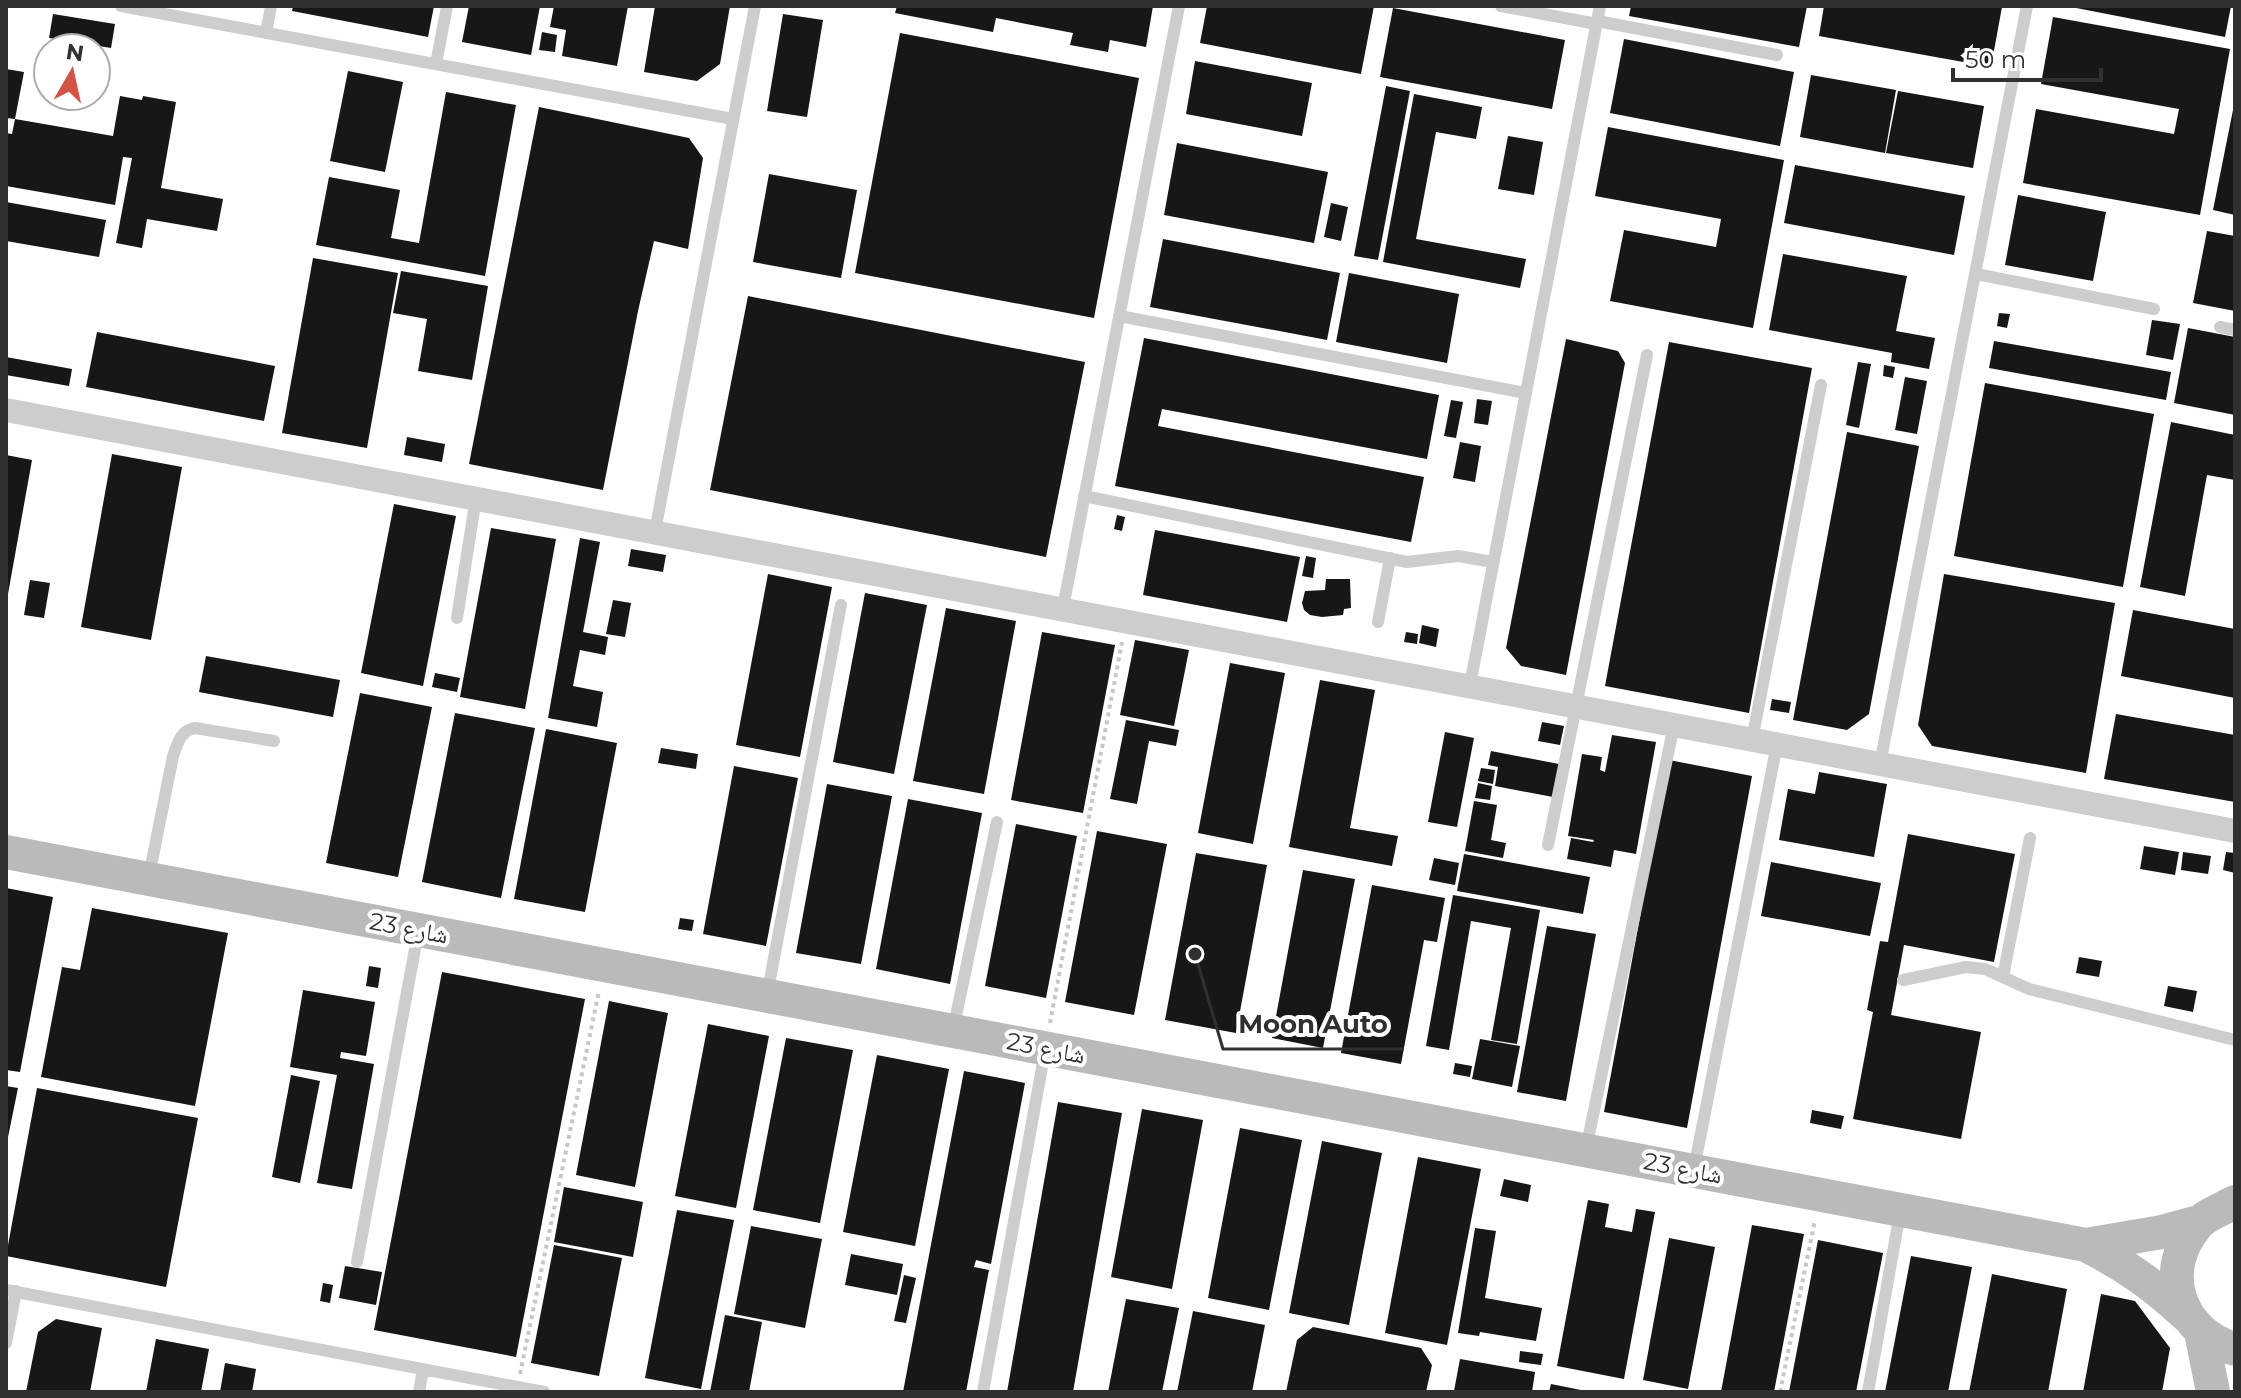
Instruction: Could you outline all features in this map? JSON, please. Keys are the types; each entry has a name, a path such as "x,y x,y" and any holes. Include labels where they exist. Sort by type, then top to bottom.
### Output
{"street":[{"path":"6,410 2235,831"},
{"name":"شارع 23","path":"6,852 2086,1245 2156,1287 2193,1324 2220,1345 2235,1349"},
{"name":"شارع 23","path":"2086,1245 2124,1240 2199,1222 2235,1202"},
{"path":"2199,1222 2180,1250 2176,1283 2193,1324 2213,1392"}],"lane":[{"path":"121,6 733,119"},
{"path":"266,33 271,6"},
{"path":"436,64 447,6"},
{"path":"655,531 755,6"},
{"path":"1063,608 1179,6"},
{"path":"1501,6 1777,55"},
{"path":"1470,685 1600,6"},
{"path":"1880,764 2027,6"},
{"path":"1976,274 2154,309"},
{"path":"1119,316 1526,393"},
{"path":"2220,327 2235,330"},
{"path":"1548,845 1647,355"},
{"path":"1752,740 1821,385"},
{"path":"1084,496 1390,558 1416,562 1458,556 1493,562"},
{"path":"457,618 476,498"},
{"path":"1378,622 1390,558"},
{"path":"767,996 841,605"},
{"path":"1586,1150 1674,725"},
{"path":"148,879 173,756 184,733 195,728 274,741"},
{"path":"1693,1170 1777,744"},
{"path":"953,1031 997,822"},
{"path":"2003,977 2030,838"},
{"path":"357,1262 419,930"},
{"path":"1903,980 1966,967 1985,969 2043,993 2235,1040"},
{"path":"983,1392 1046,1048"},
{"path":"1868,1392 1901,1209"},
{"path":"6,1343 11,1291 544,1392"},
{"path":"419,1392 423,1370"}],"path":[{"path":"1046,1048 1126,620"},
{"path":"516,1389 604,965"},
{"path":"1780,1392 1820,1194"}],"building":[{"path":"293,6 434,6 428,37 292,11"},
{"path":"469,6 540,6 531,55 462,42"},
{"path":"554,6 628,6 617,66 562,56 566,30 550,27"},
{"path":"655,6 730,6 720,64 697,81 644,72"},
{"path":"897,6 1153,6 1146,47 1110,40 1108,52 1070,45 1073,33 996,18 993,32 895,13"},
{"path":"1207,6 1374,6 1361,74 1200,43"},
{"path":"1631,6 1807,6 1799,47 1629,16"},
{"path":"1824,6 2002,7 1991,67 1819,36"},
{"path":"2066,6 2231,6 2225,37"},
{"path":"1393,8 1565,40 1552,109 1380,77"},
{"path":"53,14 115,24 112,42 112,32 50,32"},
{"path":"783,14 823,20 807,117 767,111"},
{"path":"2053,17 2230,49 2200,215 2023,183 2036,109 2174,134 2179,109 2041,84"},
{"path":"542,32 557,35 555,52 539,50"},
{"path":"900,33 1139,78 1094,318 855,273"},
{"path":"1624,39 1794,72 1780,146 1610,113"},
{"path":"1195,61 1312,83 1302,136 1186,114"},
{"path":"6,69 24,72 15,119 6,118"},
{"path":"348,71 403,82 385,172 330,161"},
{"path":"1811,75 1896,90 1885,153 1800,137"},
{"path":"1386,86 1410,91 1378,260 1354,256"},
{"path":"1898,91 1984,106 1973,168 1886,153"},
{"path":"446,92 516,105 485,276 316,245 329,177 400,190 391,238 419,243"},
{"path":"1414,94 1482,107 1476,139 1436,132 1416,239 1526,259 1520,288 1383,262"},
{"path":"120,96 142,100 143,96 176,102 161,188 223,199 217,231 147,219 142,248 116,243 132,158 123,157 115,205 6,186 6,133 12,134 15,119 113,136"},
{"path":"2235,105 2235,215 2213,210"},
{"path":"539,107 689,138 703,158 688,249 654,241 603,490 469,464"},
{"path":"1608,127 1784,160 1753,328 1610,301 1624,230 1716,247 1721,219 1595,196"},
{"path":"1508,136 1543,142 1534,195 1498,189"},
{"path":"1177,143 1328,172 1314,243 1164,215"},
{"path":"1795,165 1965,196 1954,255 1784,223"},
{"path":"769,174 857,190 841,278 753,262"},
{"path":"2018,195 2106,212 2093,281 2005,265"},
{"path":"6,202 106,220 99,257 6,241"},
{"path":"1331,203 1348,207 1341,241 1324,237"},
{"path":"2207,231 2235,236 2235,311 2193,303"},
{"path":"1163,239 1340,273 1327,340 1150,307"},
{"path":"1783,254 1907,276 1896,331 1935,338 1929,369 1891,362 1892,353 1769,330"},
{"path":"313,258 398,273 367,448 282,433"},
{"path":"401,271 488,286 472,380 418,371 427,319 393,313"},
{"path":"1349,273 1459,294 1447,363 1336,342"},
{"path":"748,296 1085,362 1046,557 710,490"},
{"path":"1999,313 2010,314 2007,328 1997,326"},
{"path":"2152,320 2180,324 2173,360 2146,355"},
{"path":"2188,328 2235,337 2235,415 2174,403"},
{"path":"97,332 275,366 264,421 86,387"},
{"path":"1144,338 1439,395 1427,459 1162,409 1158,426 1424,477 1411,542 1115,486"},
{"path":"1566,339 1618,351 1625,363 1566,675 1521,666 1506,648"},
{"path":"1994,341 2171,372 2166,400 1989,368"},
{"path":"1669,342 1812,368 1749,713 1605,686"},
{"path":"6,357 72,369 69,386 6,375"},
{"path":"1858,362 1871,364 1859,428 1846,425"},
{"path":"1884,365 1895,367 1893,378 1883,376"},
{"path":"1905,377 1927,381 1917,434 1895,430"},
{"path":"1985,383 2154,414 2123,587 1954,556"},
{"path":"1477,399 1492,401 1488,425 1474,423"},
{"path":"1451,400 1463,402 1456,438 1444,436"},
{"path":"2171,422 2235,435 2235,480 2207,475 2185,596 2140,587"},
{"path":"1847,432 1919,446 1869,714 1847,730 1793,720"},
{"path":"407,437 445,444 442,462 404,455"},
{"path":"1460,442 1481,446 1475,482 1453,478"},
{"path":"112,454 182,467 151,640 81,627"},
{"path":"6,455 32,460 8,594 6,594"},
{"path":"394,504 456,516 423,686 361,673"},
{"path":"1117,515 1125,517 1122,531 1114,529"},
{"path":"491,528 556,539 525,709 460,697"},
{"path":"1155,530 1300,557 1287,622 1143,595"},
{"path":"580,538 600,542 583,632 608,637 605,655 580,650 573,686 603,692 597,727 548,718"},
{"path":"631,549 666,555 663,572 628,566"},
{"path":"1306,556 1316,558 1313,578 1302,576"},
{"path":"768,574 832,587 800,757 736,745"},
{"path":"1944,574 2115,603 2086,773 1932,746 1918,725"},
{"path":"1326,579 1350,579 1351,608 1344,609 1343,615 1322,617 1310,615 1304,610 1305,591 1325,590"},
{"path":"30,580 50,583 44,618 24,615"},
{"path":"865,593 927,605 894,774 833,762"},
{"path":"613,600 631,603 625,637 606,634"},
{"path":"946,608 1016,621 984,794 913,781"},
{"path":"2133,610 2235,629 2235,698 2121,676"},
{"path":"1422,625 1439,629 1436,647 1419,643"},
{"path":"1042,632 1115,645 1083,813 1011,800"},
{"path":"1406,632 1418,634 1417,644 1404,642"},
{"path":"1135,640 1189,650 1174,726 1120,715"},
{"path":"206,656 340,680 333,717 199,692"},
{"path":"1230,663 1285,673 1253,844 1198,833"},
{"path":"435,673 460,678 457,692 432,687"},
{"path":"1320,680 1375,690 1350,828 1398,836 1392,866 1289,847"},
{"path":"360,693 432,707 398,877 326,863"},
{"path":"1772,699 1791,702 1789,713 1770,710"},
{"path":"455,713 535,728 501,898 422,882"},
{"path":"2116,714 2235,735 2235,802 2104,779"},
{"path":"1126,720 1179,730 1176,746 1149,741 1137,804 1110,799"},
{"path":"1542,722 1564,726 1560,745 1538,741"},
{"path":"546,729 617,743 585,912 514,899"},
{"path":"1445,732 1474,738 1457,827 1428,822"},
{"path":"1612,735 1656,742 1636,854 1614,850 1611,867 1567,859 1571,838 1594,840 1568,836 1582,754 1602,757 1600,770 1605,772"},
{"path":"661,748 698,754 696,769 658,763"},
{"path":"1491,751 1559,764 1553,797 1495,786 1498,767 1488,765"},
{"path":"1669,760 1752,776 1687,1128 1604,1112"},
{"path":"734,766 798,778 766,946 703,934"},
{"path":"1481,768 1495,770 1493,784 1478,781"},
{"path":"1819,772 1887,784 1874,857 1779,840 1788,789 1815,794"},
{"path":"1478,783 1492,786 1490,800 1475,798"},
{"path":"827,784 892,796 861,964 796,953"},
{"path":"908,799 982,813 950,984 876,969"},
{"path":"1474,801 1497,805 1491,840 1506,843 1503,858 1465,851"},
{"path":"1016,824 1077,836 1046,998 985,986"},
{"path":"1097,831 1167,844 1134,1015 1065,1002"},
{"path":"1908,834 2015,854 1994,962 1904,945 1891,1015 1981,1032 1961,1139 1853,1119 1873,1012 1867,1010 1880,941 1888,942"},
{"path":"2144,846 2179,852 2175,875 2140,869"},
{"path":"2183,852 2211,856 2208,874 2181,870"},
{"path":"2226,852 2235,853 2235,873 2223,870"},
{"path":"1196,853 1267,865 1236,1033 1165,1020"},
{"path":"1464,854 1590,877 1583,914 1457,891"},
{"path":"1434,858 1459,863 1455,885 1429,880"},
{"path":"1771,862 1881,883 1870,936 1761,916"},
{"path":"1303,870 1355,879 1323,1048 1272,1038"},
{"path":"1372,885 1445,898 1437,942 1424,940 1401,1064 1341,1053"},
{"path":"6,888 53,897 20,1072 6,1070"},
{"path":"1453,895 1540,910 1517,1044 1491,1040 1511,928 1471,921 1449,1050 1426,1046"},
{"path":"92,908 228,933 195,1106 41,1077 62,967 80,970"},
{"path":"680,918 694,920 692,931 678,929"},
{"path":"1547,926 1596,934 1566,1101 1517,1092"},
{"path":"2079,957 2102,961 2099,977 2076,973"},
{"path":"369,966 381,968 378,988 366,986"},
{"path":"442,972 585,999 516,1357 374,1330"},
{"path":"2168,986 2197,991 2193,1012 2164,1006"},
{"path":"303,990 375,1002 366,1056 341,1052 340,1058 374,1064 352,1189 317,1183 337,1075 290,1067"},
{"path":"609,1001 668,1013 635,1187 576,1175"},
{"path":"708,1024 769,1036 736,1208 675,1196"},
{"path":"786,1038 853,1050 820,1223 753,1210"},
{"path":"1480,1039 1520,1046 1512,1087 1472,1079"},
{"path":"877,1055 949,1069 915,1246 843,1232"},
{"path":"1455,1063 1472,1066 1470,1077 1453,1074"},
{"path":"964,1071 1025,1083 991,1264 976,1260 974,1267 989,1270 966,1392 903,1392"},
{"path":"291,1075 320,1081 300,1183 272,1177"},
{"path":"6,1086 18,1088 7,1142 6,1142"},
{"path":"37,1088 198,1118 166,1287 6,1256"},
{"path":"1058,1102 1122,1113 1073,1392 1007,1392"},
{"path":"1142,1109 1203,1120 1172,1289 1111,1277"},
{"path":"1812,1110 1844,1116 1841,1129 1810,1123"},
{"path":"1240,1128 1302,1140 1269,1310 1208,1298"},
{"path":"1322,1141 1382,1153 1349,1325 1289,1313"},
{"path":"1418,1157 1481,1169 1447,1345 1385,1333"},
{"path":"1504,1179 1531,1185 1528,1202 1500,1196"},
{"path":"564,1187 643,1202 633,1257 554,1242"},
{"path":"1588,1200 1609,1204 1605,1227 1632,1232 1636,1209 1655,1212 1624,1379 1557,1366"},
{"path":"677,1210 734,1220 701,1389 645,1378"},
{"path":"1752,1225 1804,1234 1774,1392 1721,1392"},
{"path":"751,1226 822,1239 805,1328 734,1314"},
{"path":"1475,1228 1496,1231 1485,1298 1542,1308 1536,1341 1480,1332 1479,1336 1458,1333"},
{"path":"1669,1238 1715,1247 1688,1389 1643,1380"},
{"path":"1818,1240 1883,1253 1856,1392 1789,1392"},
{"path":"554,1245 622,1258 599,1376 531,1363"},
{"path":"851,1254 903,1264 897,1295 845,1285"},
{"path":"1911,1256 1972,1267 1948,1392 1885,1392"},
{"path":"345,1266 382,1272 376,1305 339,1298"},
{"path":"1992,1274 2067,1289 2048,1392 1969,1392"},
{"path":"904,1275 916,1278 906,1323 894,1321"},
{"path":"323,1283 333,1285 330,1303 320,1301"},
{"path":"2101,1294 2135,1301 2170,1348 2162,1392 2083,1392"},
{"path":"1126,1299 1179,1308 1162,1392 1108,1392"},
{"path":"1193,1311 1265,1325 1252,1392 1177,1392"},
{"path":"725,1315 762,1322 749,1392 710,1392"},
{"path":"56,1319 102,1328 90,1392 26,1392 38,1332"},
{"path":"1313,1327 1421,1348 1432,1365 1426,1392 1286,1392 1297,1340"},
{"path":"156,1339 209,1349 201,1392 146,1392"},
{"path":"1520,1351 1543,1354 1541,1365 1519,1362"},
{"path":"1460,1359 1535,1372 1532,1392 1454,1391"},
{"path":"225,1363 256,1369 252,1392 220,1392"},
{"path":"1551,1384 1586,1391 1586,1392 1549,1392"}],"place":[{"name":"Moon Auto","path":"1195,954"}]}
